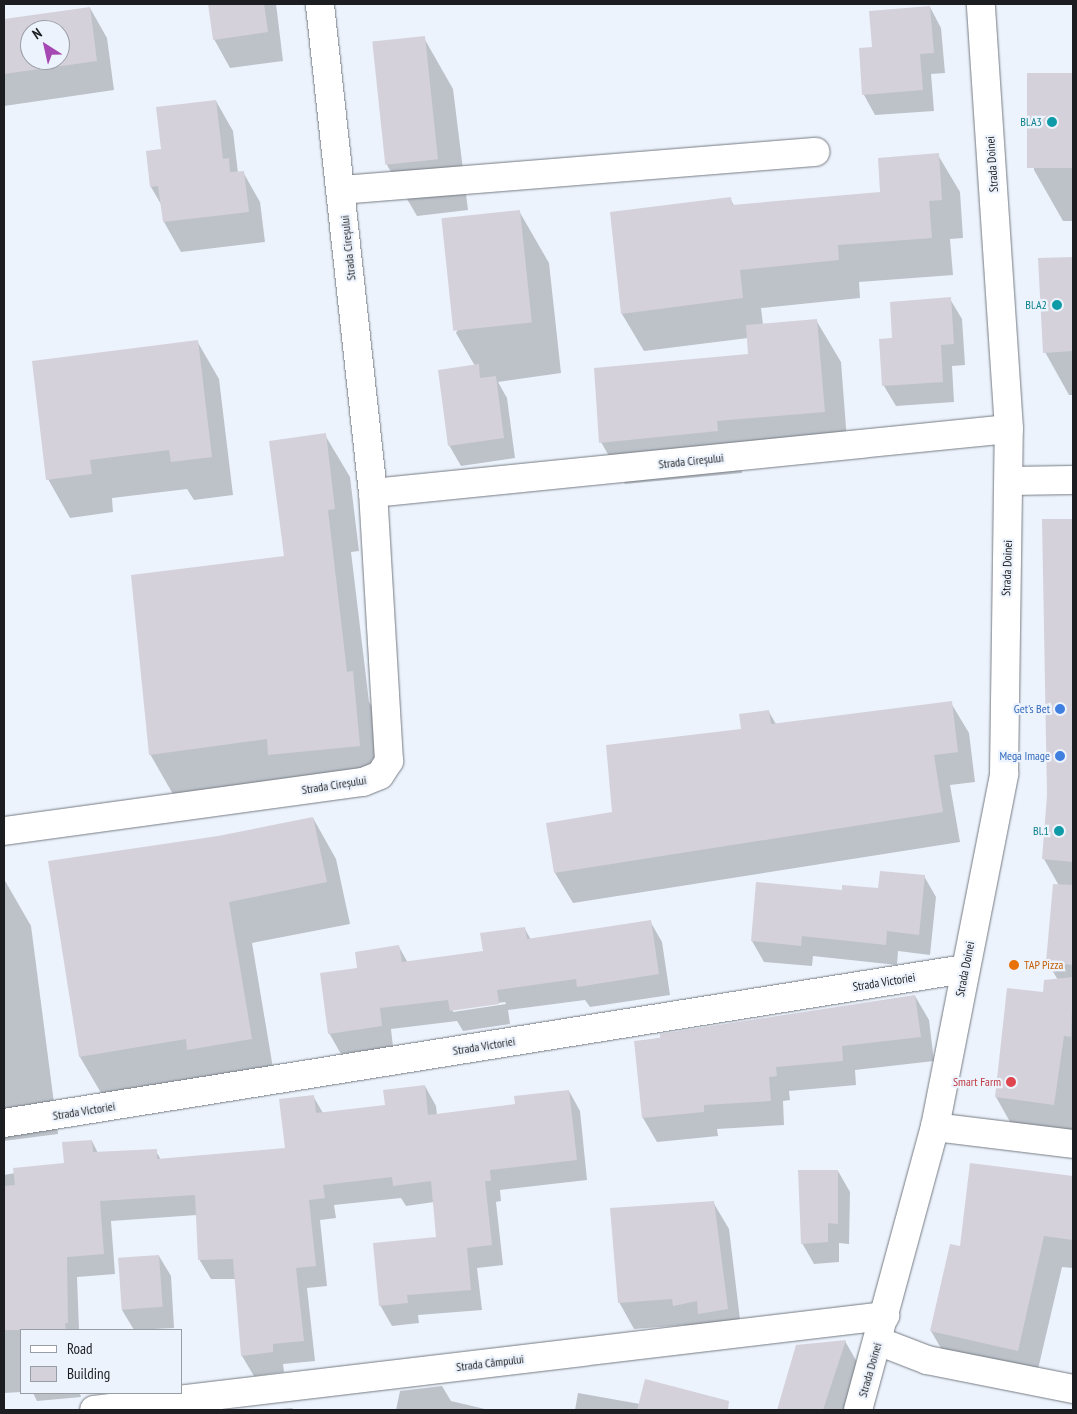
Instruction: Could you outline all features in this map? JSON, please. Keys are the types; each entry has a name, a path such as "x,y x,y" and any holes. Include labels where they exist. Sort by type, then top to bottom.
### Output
{"street":[{"name":"Strada Cireșului","path":"4,831 363,782 380,775 389,761 390,744 373,493 342,190 320,4"},
{"name":"Strada Doinei","path":"858,1410 882,1328 935,1127 964,969 1004,774 1010,481 1009,429 981,4"},
{"path":"342,190 815,152"},
{"name":"Strada Cireșului","path":"373,493 1009,429"},
{"path":"1010,481 1073,480"},
{"name":"Strada Victoriei","path":"4,1123 964,969"},
{"path":"935,1127 1073,1144"},
{"path":"882,1328 927,1360 1073,1389"},
{"name":"Strada Câmpului","path":"94,1410 882,1328"}],"building":[{"path":"208,4 264,4 268,32 213,40"},
{"path":"930,6 934,53 920,54 923,90 862,95 859,48 872,47 869,11"},
{"path":"90,7 97,61 70,65 70,20 20,20 20,70 33,70 4,74 4,19"},
{"path":"425,36 438,159 385,165 372,42"},
{"name":"Bl.A3","path":"1027,73 1073,73 1073,168 1027,168"},
{"path":"216,100 223,159 229,158 230,172 244,171 249,212 163,222 158,186 150,187 146,151 161,149 156,107"},
{"path":"939,153 942,200 929,201 932,238 838,245 839,260 740,270 743,298 621,314 610,212 731,197 732,205 880,192 878,158"},
{"path":"520,210 532,322 453,331 441,218"},
{"name":"Bl.A2","path":"1073,257 1073,351 1043,353 1038,258"},
{"path":"951,297 954,344 941,345 943,382 882,386 879,339 892,338 890,302"},
{"path":"817,319 825,412 717,421 718,431 599,443 594,368 748,354 746,325"},
{"path":"198,340 212,457 171,462 169,450 90,460 92,474 46,480 32,361"},
{"path":"479,364 480,378 496,376 504,438 448,446 438,370"},
{"path":"326,433 335,509 328,510 347,672 353,671 360,746 268,755 267,739 149,755 131,575 284,556 269,441"},
{"path":"1042,519 1073,519 1073,862 1042,859 1047,795"},
{"path":"952,701 958,752 934,755 943,812 554,873 546,823 612,812 606,745 741,729 739,714 769,710 771,724"},
{"path":"313,817 327,882 229,902 252,1039 187,1050 186,1039 79,1057 48,861 218,836"},
{"path":"880,871 925,875 919,935 887,931 886,945 802,936 801,946 751,941 756,882 842,890 842,885 878,888"},
{"path":"1053,884 1073,885 1073,965 1046,962"},
{"path":"651,920 659,974 577,987 576,979 497,990 499,1004 450,1011 448,1000 380,1008 382,1026 328,1034 320,973 357,968 355,952 399,945 402,962 483,951 480,933 525,927 527,939"},
{"path":"1073,977 1071,1037 1064,1036 1054,1105 995,1097 1007,988 1043,992 1044,980"},
{"path":"915,995 921,1037 842,1046 843,1061 776,1067 777,1076 769,1077 771,1101 704,1105 704,1112 642,1118 634,1041 660,1038 660,1034"},
{"path":"425,1085 428,1115 515,1104 514,1096 569,1090 577,1160 490,1170 491,1181 485,1181 492,1245 467,1248 471,1290 407,1295 408,1303 379,1306 373,1243 436,1237 431,1181 393,1186 392,1177 323,1185 325,1198 309,1200 316,1266 296,1268 304,1341 273,1344 273,1352 241,1356 233,1259 198,1260 195,1195 100,1201 104,1254 67,1257 68,1323 65,1323 66,1329 4,1330 4,1186 15,1185 13,1168 64,1163 62,1142 92,1140 93,1152 157,1149 157,1159 285,1148 279,1099 314,1095 316,1113 385,1105 383,1090"},
{"path":"970,1163 1073,1176 1073,1240 1044,1236 1018,1351 930,1331 950,1244 960,1246"},
{"path":"798,1170 838,1170 838,1224 828,1223 828,1242 801,1244"},
{"path":"714,1201 728,1309 698,1314 697,1301 673,1306 672,1299 618,1303 610,1208"},
{"path":"159,1255 163,1307 122,1310 118,1258"},
{"path":"846,1340 823,1410 777,1410 796,1345"},
{"path":"645,1379 729,1401 728,1410 637,1410"}],"place":[{"name":"Bl.A3","path":"1052,122"},
{"name":"Bl.A2","path":"1057,305"},
{"name":"Get's Bet","path":"1060,709"},
{"name":"Mega Image","path":"1060,756"},
{"name":"Bl.1","path":"1059,831"},
{"name":"TAP Pizza","path":"1014,965"},
{"name":"Smart Farm","path":"1011,1082"}]}
